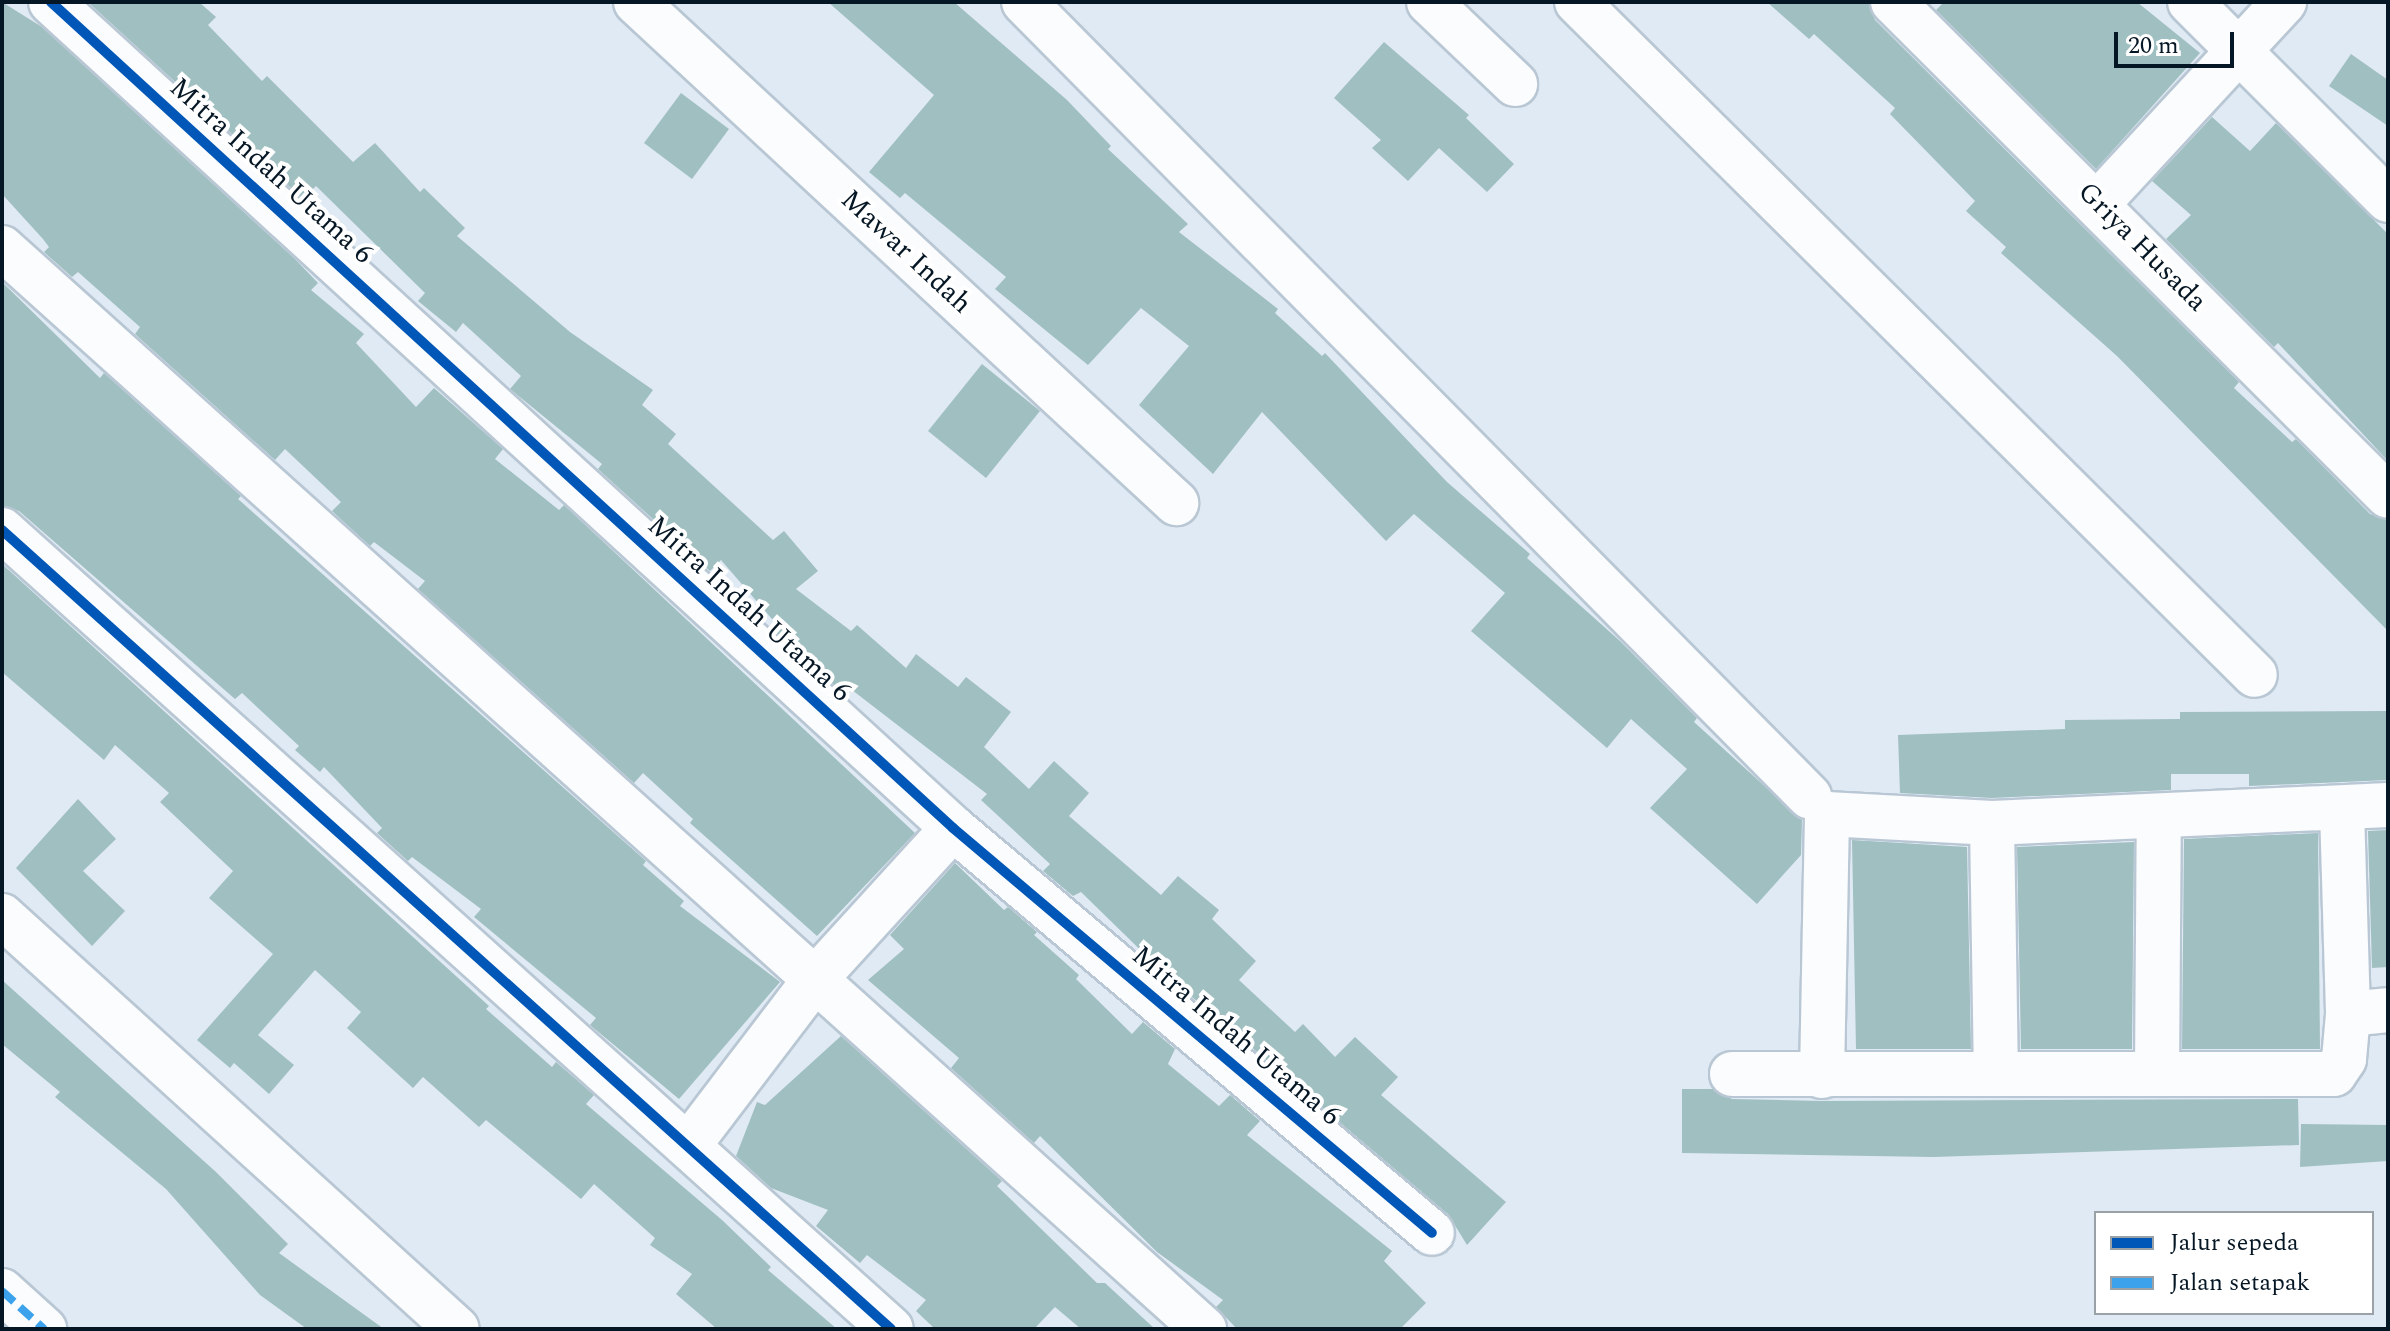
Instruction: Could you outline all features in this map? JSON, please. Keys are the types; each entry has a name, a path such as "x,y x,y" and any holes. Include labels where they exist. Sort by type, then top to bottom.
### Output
{"street":[{"name":"Mitra Indah Utama 6","path":"51,2 953,828 1432,1233"},
{"name":"Mawar Indah","path":"636,2 1176,503"},
{"path":"1024,2 1809,796"},
{"path":"1429,2 1515,84"},
{"path":"1577,2 2255,675"},
{"name":"Griya Husada","path":"1893,2 2098,203 2388,496"},
{"path":"2190,2 2388,200"},
{"path":"2098,203 2284,2"},
{"path":"2,248 1204,1329"},
{"path":"2,530 891,1329"},
{"path":"1822,1076 1827,814 1992,823 2342,810 2388,805"},
{"path":"1732,1074 2334,1074 2368,1012 2342,810"},
{"path":"2157,1074 2159,818"},
{"path":"1992,823 1996,1073"},
{"path":"688,1146 816,978 953,828"},
{"path":"2,916 457,1329"},
{"path":"2,1291 44,1329"}],"building":[{"path":"2,2 42,27 295,259 318,283 311,290 364,334 356,343 416,407 434,388 503,449 495,459 559,510 564,505 915,833 817,936 690,823 693,819 643,773 634,783 418,589 425,581 374,542 370,546 332,511 341,502 285,449 275,460 135,334 140,327 78,272 72,277 44,252 49,247 2,194"},
{"path":"88,2 199,2 216,17 208,25 262,81 267,76 353,162 375,143 420,192 424,188 465,228 457,236 570,332 653,390 642,405 676,434 668,444 773,540 784,531 818,571 796,589 851,631 857,625 906,668 916,654 958,687 966,677 1011,712 984,747 1029,789 1054,761 1089,793 1069,816 1161,895 1178,876 1219,910 1212,919 1256,961 1239,980 1295,1032 1303,1024 1335,1057 1355,1037 1398,1077 1381,1095 1506,1202 1467,1245 1448,1214 1166,975 1081,892 1073,896 1043,871 1050,864 981,800 987,794 852,690 846,696 774,631 778,626 721,560 710,571 598,469 602,464 510,389 521,376 463,323 456,332 418,301 425,293 316,186 303,199"},
{"path":"828,2 954,2 1067,100 1111,146 1108,149 1188,224 1179,232 1278,309 1275,313 1322,356 1325,353 1447,482 1530,554 1527,558 1620,641 1697,718 1694,722 1802,820 1801,855 1757,904 1650,808 1687,769 1631,719 1607,748 1471,631 1505,593 1414,514 1386,541 1262,412 1213,474 1139,405 1189,346 1141,308 1088,365 995,289 1006,277 905,193 900,198 869,172 934,95"},
{"path":"1767,2 1869,2 1875,20 2239,382 2234,388 2292,442 2296,439 2370,514 2388,520 2388,631 2117,356 2001,253 2006,247 1966,211 1975,201 1890,114 1895,108 1814,34 1809,39"},
{"path":"1944,2 2137,2 2200,53 2096,169 1936,10"},
{"path":"1384,42 1469,115 1466,118 1514,164 1487,192 1439,148 1408,181 1372,148 1381,140 1334,98"},
{"path":"2351,54 2388,80 2388,126 2329,86"},
{"path":"681,93 729,129 692,179 644,143"},
{"path":"2212,117 2250,151 2276,123 2388,234 2388,461 2278,343 2274,347 2166,239 2191,215 2152,181"},
{"path":"2,282 100,378 104,373 241,496 238,499 646,861 643,865 684,901 680,906 780,982 679,1099 590,1025 596,1018 474,917 481,909 412,857 408,861 377,833 382,828 324,767 320,772 295,750 299,746 242,693 235,699 19,511 2,506"},
{"path":"982,364 1040,411 986,478 928,431"},
{"path":"2,564 489,1006 486,1009 552,1067 556,1062 594,1095 586,1104 722,1220 771,1267 768,1270 837,1329 717,1329 676,1294 692,1274 650,1245 655,1238 594,1184 581,1199 486,1120 479,1127 423,1077 413,1088 347,1028 361,1012 315,970 258,1035 294,1065 269,1094 234,1063 230,1068 197,1040 273,954 209,898 233,871 160,802 169,793 115,745 104,760 2,672"},
{"path":"2388,711 2388,780 2249,786 2249,774 2171,774 2171,790 1992,798 1900,793 1898,735 2065,729 2065,720 2180,719 2180,712"},
{"path":"78,799 116,839 83,871 125,911 92,946 16,868"},
{"path":"2388,830 2388,967 2372,968 2368,831"},
{"path":"2318,833 2320,1049 2182,1049 2184,839"},
{"path":"1852,840 1967,847 1971,1049 1856,1049"},
{"path":"2134,842 2132,1049 2021,1049 2017,847"},
{"path":"955,863 1004,910 1008,907 1037,932 1034,935 1079,975 1076,979 1132,1034 1143,1022 1175,1049 1168,1064 1219,1106 1230,1095 1260,1121 1247,1135 1392,1251 1384,1261 1426,1303 1400,1329 1237,1329 1216,1307 1223,1300 1157,1252 1040,1136 1034,1143 951,1068 959,1058 868,980 904,949 890,935"},
{"path":"2,980 216,1172 288,1244 279,1253 384,1329 307,1329 260,1295 166,1189 55,1097 60,1092 2,1044"},
{"path":"841,1036 1002,1181 997,1186 1097,1283 1105,1283 1155,1329 1081,1329 1055,1307 1034,1329 935,1329 916,1311 926,1300 867,1255 860,1263 816,1226 828,1210 771,1188 736,1156 757,1102 765,1105"},
{"path":"1682,1089 1713,1089 1732,1099 1821,1101 2298,1099 2299,1145 1933,1157 1682,1153"},
{"path":"2301,1124 2388,1125 2388,1161 2300,1167"}],"marked path":[{"path":"2,1291 44,1329"}],"cycle path":[{"path":"51,2 953,828 1432,1233"},
{"path":"2,530 891,1329"}]}
